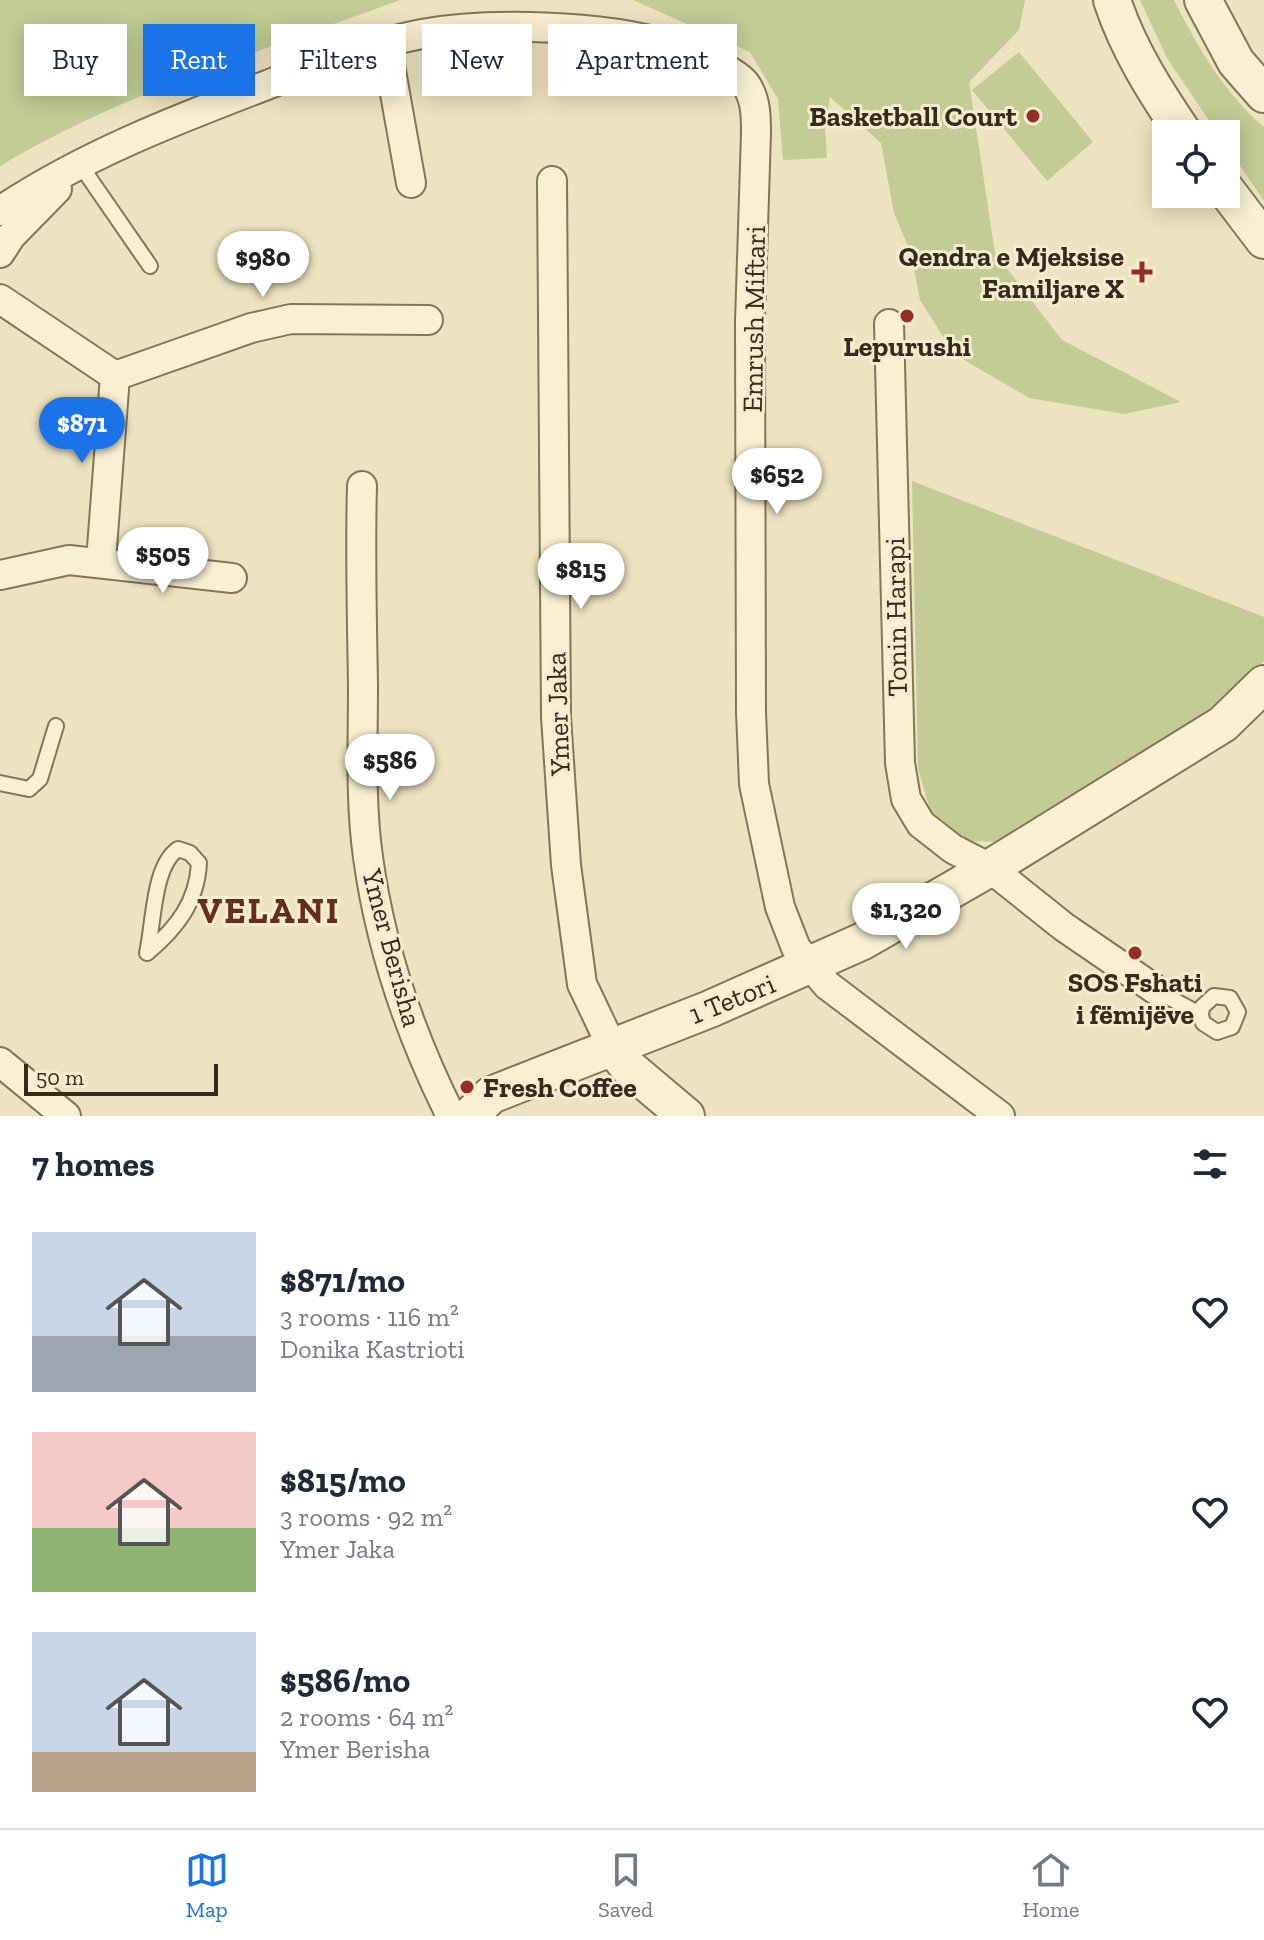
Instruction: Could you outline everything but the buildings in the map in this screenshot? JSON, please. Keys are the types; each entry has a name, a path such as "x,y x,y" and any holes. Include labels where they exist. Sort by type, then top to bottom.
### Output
{"street":[{"path":"1112,0 1123,34 1174,120"},
{"path":"1203,0 1236,62 1264,94"},
{"name":"Emrush Miftari","path":"406,38 424,34 545,28 639,36 705,59 746,83 755,105 756,133 750,322 754,784 780,907 796,948 810,967"},
{"name":"Emrush Miftari","path":"0,211 81,166 183,117 271,85"},
{"path":"395,96 411,183"},
{"path":"0,253 11,236 81,166"},
{"name":"Ymer Jaka","path":"552,181 556,717 566,865 579,969 595,1017 612,1047"},
{"path":"1240,208 1264,240"},
{"path":"0,299 115,376"},
{"path":"115,376 251,328 291,319 428,320"},
{"name":"Tonin Harapi","path":"889,324 900,763 906,799 921,824 953,849 990,868"},
{"path":"101,561 115,376"},
{"name":"Ymer Berisha","path":"362,486 363,791 368,856 378,915 401,994 426,1067 451,1116"},
{"path":"0,575 69,560 101,561 232,578"},
{"name":"1 Tetori","path":"470,1116 491,1095 810,967 863,941 990,868 1223,724 1264,684"},
{"path":"990,868 1064,927 1159,992"},
{"path":"810,967 838,994 1000,1116"},
{"path":"612,1047 629,1068 686,1116"},
{"path":"0,1062 66,1116"}],"lane":[{"path":"81,166 150,266"},
{"path":"0,783 29,789 40,779 56,726"},
{"path":"178,849 190,853 199,863 198,885 183,918 147,953 159,874 167,856 178,849"},
{"path":"1159,992 1201,1015"}],"green space":[{"path":"0,0 400,0 333,24 271,24 271,46 255,52 255,24 143,24 143,95 0,166"},
{"path":"633,0 1025,0 1019,30 969,82 995,253 1062,340 1181,402 1124,414 1029,398 954,354 920,300 911,253 894,213 881,143 830,97 825,128 827,158 783,160 778,99 750,52 737,46 737,24 687,24"},
{"path":"1140,0 1174,0 1213,68 1236,99 1264,127 1264,201 1240,166 1240,120 1209,120 1167,58"},
{"name":"Basketball Court","path":"1019,52 1093,142 1047,181 972,90"},
{"path":"912,481 1264,617 1264,661 1223,705 1006,842 967,841 930,810 918,768"}],"place":[{"name":"Basketball Court","path":"1033,116"},
{"name":"Qendra e Mjeksise Familjare X","path":"1142,272"},
{"name":"Lepurushi","path":"907,316"},
{"name":"SOS Fshati i fëmijëve","path":"1135,953"},
{"name":"Fresh Coffee","path":"467,1087"}],"district":[{"name":"VELANI","path":"269,910"}]}
